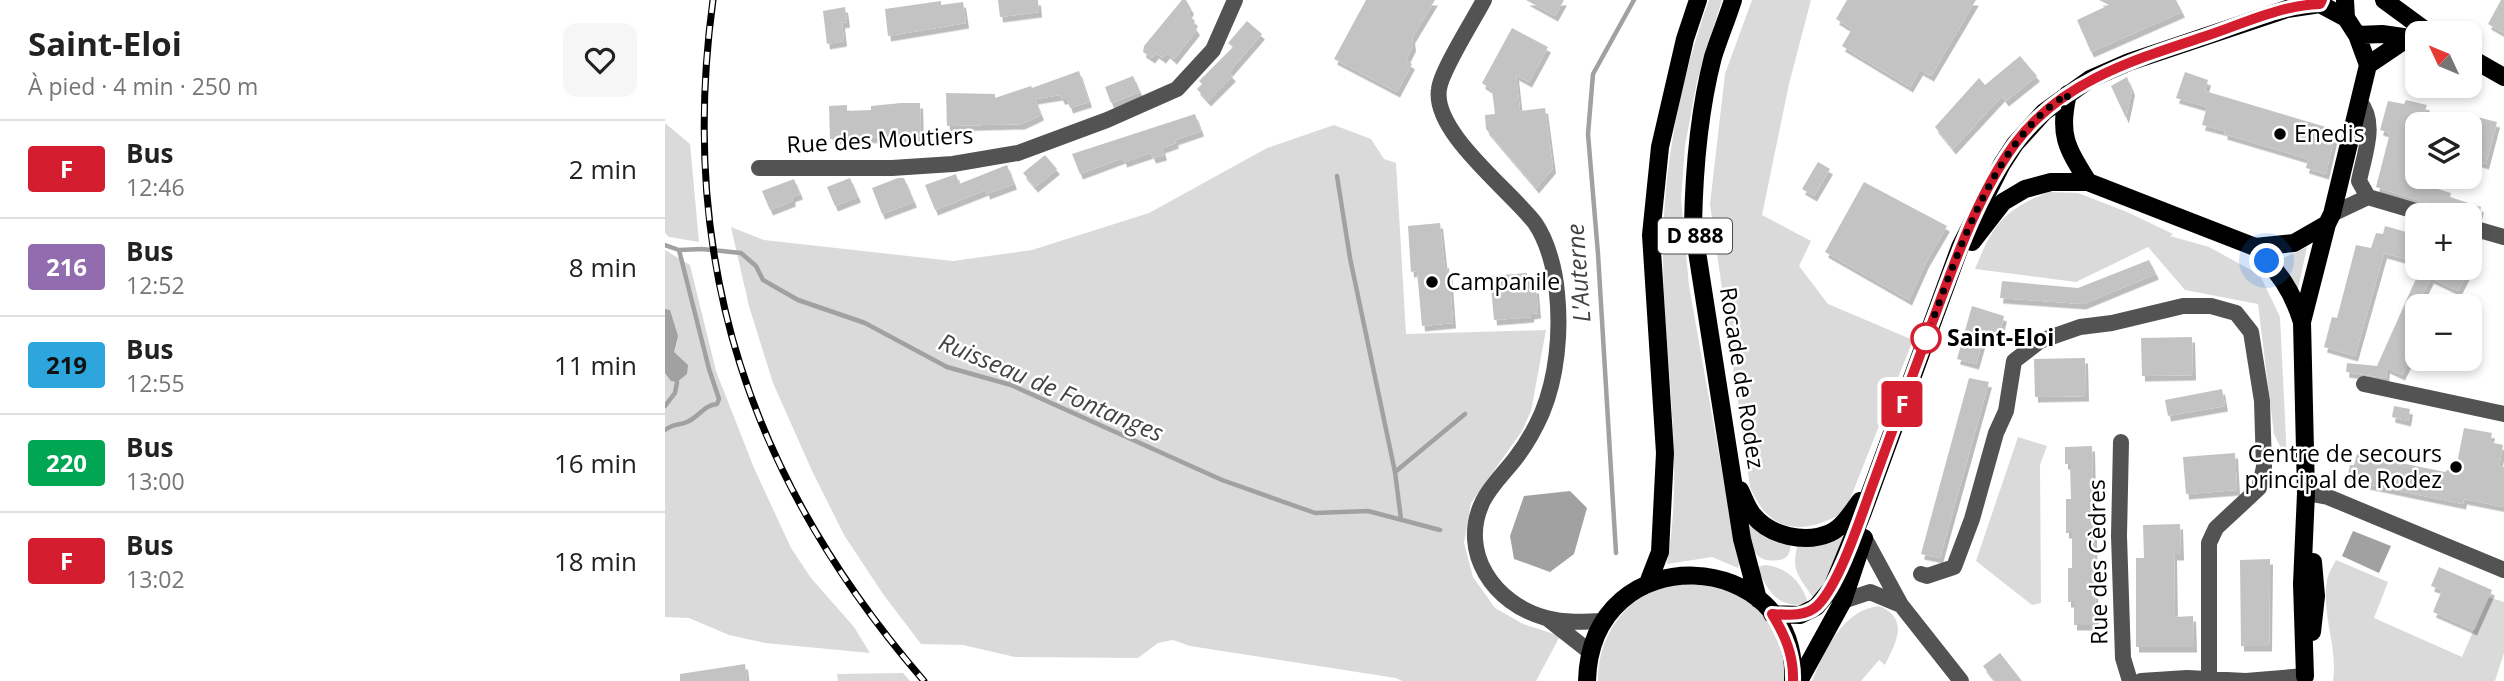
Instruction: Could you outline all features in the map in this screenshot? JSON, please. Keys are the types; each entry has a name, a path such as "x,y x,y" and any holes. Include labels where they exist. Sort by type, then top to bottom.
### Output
{"main road":[{"name":"D 888","path":"1649,583 1660,552 1665,453 1651,235 1660,147 1685,39 1698,0"},
{"name":"Rocade de Rodez","path":"1733,0 1714,57 1704,104 1693,189 1693,226 1742,539 1758,599"},
{"path":"2384,0 2413,21"},
{"path":"1772,614 1800,615 1816,607 1832,588 1960,247 2015,144 2044,112 2090,79 2129,62 2314,2 2346,9 2368,65 2302,322"},
{"path":"2357,35 2405,37"},
{"path":"2368,65 2405,42"},
{"path":"2482,64 2504,77"},
{"path":"2068,94 2063,115 2068,148 2088,182"},
{"path":"1799,681 1843,601 1929,351 1973,239 2003,202 2025,189 2051,182 2088,182 2255,247 2294,243 2329,219"},
{"path":"2255,247 2294,296 2302,322 2306,492 2302,584 2305,678"},
{"path":"1732,475 1752,514 1762,525 1797,538 1815,538 1832,533 1846,521 1874,480"},
{"path":"1587,681 1590,652 1604,621 1631,592 1649,583 1677,575 1706,575 1734,583 1758,599 1772,614 1783,631 1790,651 1793,681"}],"street":[{"name":"Rue des Moutiers","path":"759,168 953,164 1018,153 1107,120 1177,89 1213,50 1235,0"},
{"path":"1485,0 1439,87 1438,105 1445,122 1461,143 1536,225 1551,259 1557,307 1556,363 1549,393 1531,435 1483,500 1473,539 1485,573 1504,597 1525,610 1546,618 1574,622 1604,621"},
{"path":"2351,205 2359,181 2370,126 2366,111 2359,101"},
{"path":"2359,181 2368,197"},
{"path":"2329,219 2368,197 2405,208"},
{"path":"2482,230 2504,237"},
{"path":"1921,574 1927,576 1954,567 1972,519 1996,433 2006,411 2014,361 2040,341 2080,327 2112,323 2183,306 2211,306 2236,313 2251,332 2262,401 2264,467 2259,488 2216,528 2209,543 2209,678"},
{"path":"2364,384 2504,414"},
{"name":"Rue des Cèdres","path":"2121,442 2119,536 2123,658 2130,681"},
{"path":"2306,492 2328,497 2504,570"},
{"path":"1864,537 1901,605 1961,681"},
{"path":"1843,601 1870,592 1901,605"},
{"path":"1546,618 1590,652"},
{"path":"2141,681 2305,678"}],"shaded area":[{"path":"1709,0 1722,0 1697,81 1685,146 1681,199 1689,286 1740,561 1738,568 1712,557 1667,564 1672,525 1674,449 1664,300 1663,228 1674,129 1689,64"},
{"path":"1752,0 1811,0 1789,84 1762,215 1811,241 1799,266 1828,304 1913,340 1845,512 1816,525 1802,527 1778,522 1758,503 1750,487 1710,204 1725,74"},
{"path":"665,123 690,144 699,242 669,237 665,233"},
{"path":"1334,125 1371,139 1384,159 1396,163 1406,334 1546,330 1531,411 1522,431 1471,503 1464,543 1473,577 1495,608 1523,624 1560,636 1536,681 1402,681 1190,646 1173,640 1158,643 1138,658 1015,657 963,645 921,644 883,594 844,535 813,473 773,383 749,306 731,227 764,240 953,261 1032,250 1149,213 1267,148"},
{"path":"2049,192 2078,193 2127,212 2173,234 2170,236 2209,247 2260,275 2280,317 2287,460 2274,434 2258,304 2185,290 2148,247 2076,282 1975,269 2001,221 2021,205"},
{"path":"2307,247 2298,289 2277,261"},
{"path":"665,250 690,265 716,371 754,468 791,548 811,578 854,627 870,653 765,643 729,635 689,618 665,617"},
{"path":"665,309 670,310 678,336 674,352 688,365 687,374 677,382 671,381 665,373"},
{"path":"2018,437 2047,446 2040,465 2041,603 2032,605 1976,561"},
{"path":"1570,491 1587,508 1574,554 1550,572 1514,559 1510,536 1524,496"},
{"path":"1744,514 1791,544 1786,557 1769,560 1756,553"},
{"path":"2353,531 2391,546 2379,573 2342,556"},
{"path":"1845,537 1822,589 1815,597 1812,596 1795,566 1798,543"},
{"path":"2336,560 2388,582 2374,618 2462,657 2488,597 2504,602 2504,653 2495,681 2333,681 2326,593 2328,578"},
{"path":"1765,565 1787,572 1793,577 1802,588 1808,603 1789,604 1775,597 1757,567"},
{"path":"1679,583 1719,586 1755,607 1765,617 1779,641 1786,681 1598,681 1601,654 1620,617 1640,598 1652,591"},
{"path":"1879,606 1895,617 1898,632 1885,665 1879,660 1861,681 1812,681 1829,645 1845,624 1866,609"},
{"path":"903,673 910,681 838,681 837,674"}],"building":[{"path":"998,0 1038,0 1039,12 1000,17"},
{"path":"1182,0 1186,0 1191,9 1188,14 1195,21 1193,24 1197,30 1174,59 1167,53 1163,58 1156,53 1152,58 1143,52 1144,46"},
{"path":"1366,0 1435,0 1412,38 1413,46 1406,60 1412,64 1397,92 1334,59"},
{"path":"1526,0 1564,0 1555,16"},
{"path":"1847,0 1976,0 1931,76 1920,70 1910,87 1842,46 1852,29 1836,19"},
{"path":"2099,0 2176,0 2182,12 2091,52 2077,20 2109,5"},
{"path":"2501,0 2504,0 2504,33 2488,24"},
{"path":"941,1 941,5 963,2 966,23 888,36 885,9"},
{"path":"845,7 847,22 842,23 844,41 827,44 823,11"},
{"path":"1247,21 1262,34 1229,72 1233,76 1208,101 1197,89 1202,84 1199,81 1233,47 1228,43"},
{"path":"1512,28 1548,47 1529,82 1516,75 1520,111 1545,108 1553,168 1536,188 1486,129 1485,115 1495,114 1492,90 1482,83"},
{"path":"2020,56 2037,76 2006,101 2002,96 1953,149 1935,127 1979,78 1985,85"},
{"path":"1079,71 1089,102 1070,108 1067,99 1062,99 1060,95 1035,99 1041,115 1022,124 947,126 946,93 995,94 995,98"},
{"name":"Enedis","path":"2185,72 2208,80 2205,91 2336,130 2326,174 2306,168 2308,159 2202,125 2207,107 2176,98"},
{"path":"1133,76 1140,92 1111,103 1105,87"},
{"path":"2127,77 2132,90 2126,118 2111,86"},
{"path":"2406,100 2427,105 2425,112 2405,112 2405,189 2438,189 2451,193 2450,197 2469,203 2427,203 2376,187 2390,133 2380,130 2388,101 2404,104"},
{"path":"920,103 921,136 830,139 829,106 847,105 847,111 871,110 871,106"},
{"path":"1195,114 1201,131 1175,140 1176,143 1162,148 1164,155 1153,158 1151,153 1124,162 1123,158 1080,174 1072,154"},
{"path":"2482,118 2497,122 2486,164 2482,163"},
{"path":"1045,155 1057,169 1035,187 1023,173"},
{"path":"1818,162 1830,169 1814,196 1802,189"},
{"path":"1007,165 1014,184 987,194 986,190 935,210 925,185 956,174 959,184"},
{"path":"850,178 858,197 835,206 827,187"},
{"path":"904,178 914,202 882,214 872,188"},
{"path":"794,179 800,194 792,197 793,201 770,210 762,191"},
{"path":"1864,182 1947,226 1926,262 1909,300 1825,252"},
{"path":"1440,223 1445,269 1449,268 1453,323 1422,326 1417,271 1411,272 1408,226"},
{"path":"2385,226 2405,232 2405,259 2384,253 2355,356 2324,347 2332,317 2337,318 2356,245 2371,248 2376,233 2383,234"},
{"path":"2149,260 2156,274 2083,304 2000,298 2002,281 2078,288"},
{"path":"1527,273 1528,288 1536,288 1538,313 1531,314 1531,317 1494,320 1490,276"},
{"path":"2415,280 2430,280 2423,294 2409,294"},
{"path":"2435,280 2464,280 2458,291"},
{"path":"2405,303 2405,369 2402,375 2387,368 2386,378 2346,372 2347,363 2377,366"},
{"path":"1972,306 2004,316 1998,339 1984,336 1976,364 1957,359"},
{"path":"2192,337 2193,375 2142,376 2141,338"},
{"path":"2085,358 2086,396 2035,397 2034,359"},
{"path":"1969,378 1989,382 1940,558 1921,554"},
{"path":"2222,389 2225,406 2168,416 2165,400"},
{"path":"2394,406 2410,409 2408,421 2392,417"},
{"path":"2464,428 2492,433 2490,442 2503,445 2499,466 2504,467 2504,507 2464,499 2463,504 2347,480 2350,465 2354,465 2357,454 2445,472 2457,463"},
{"path":"2092,446 2096,625 2074,625 2074,602 2068,602 2072,533 2066,533 2066,499 2071,499 2070,464 2065,464 2065,447"},
{"path":"2235,453 2237,490 2186,494 2183,457"},
{"path":"2180,524 2181,555 2174,555 2175,617 2193,616 2194,647 2136,647 2136,558 2144,558 2143,525"},
{"path":"2270,559 2269,646 2241,646 2240,560"},
{"path":"2439,567 2492,590 2474,630 2433,612 2442,590 2431,586"},
{"path":"2000,653 2022,681 1995,681 1983,666"},
{"path":"745,664 747,681 680,681 680,674"}],"waterway":[{"name":"L'Auterne","path":"1616,553 1588,134 1593,74 1634,0"},
{"path":"1337,176 1350,258 1395,472 1401,519"},
{"name":"Ruisseau de Fontanges","path":"665,245 679,250 702,249 741,253 756,266 763,280 798,300 865,323 947,367 1011,385 1222,480 1315,513 1368,511 1440,530"},
{"path":"665,430 691,420 717,404 719,399 679,250"},
{"path":"665,406 675,393 677,382"},
{"path":"1395,472 1465,414"}],"railway":[{"path":"713,0 705,97 706,190 718,279 740,364 772,447 813,527 864,605 924,681"}],"bus line":[{"name":"F","path":"1793,681 1790,651 1783,631 1772,614 1800,615 1816,607 1832,588 1863,512 1960,247 2015,144 2057,100 2090,79 2159,51 2287,9 2320,4 2322,0"}],"place":[{"name":"Enedis","path":"2280,134"},
{"name":"Campanile","path":"1432,282"},
{"name":"Saint-Eloi","path":"1926,338"},
{"name":"Centre de secours principal de Rodez","path":"2456,467"}],"route":[{"path":"1926,338 1960,247 2002,164 2015,144 2044,112 2068,94 2063,115 2068,148 2088,182 2255,247 2267,261"}]}
